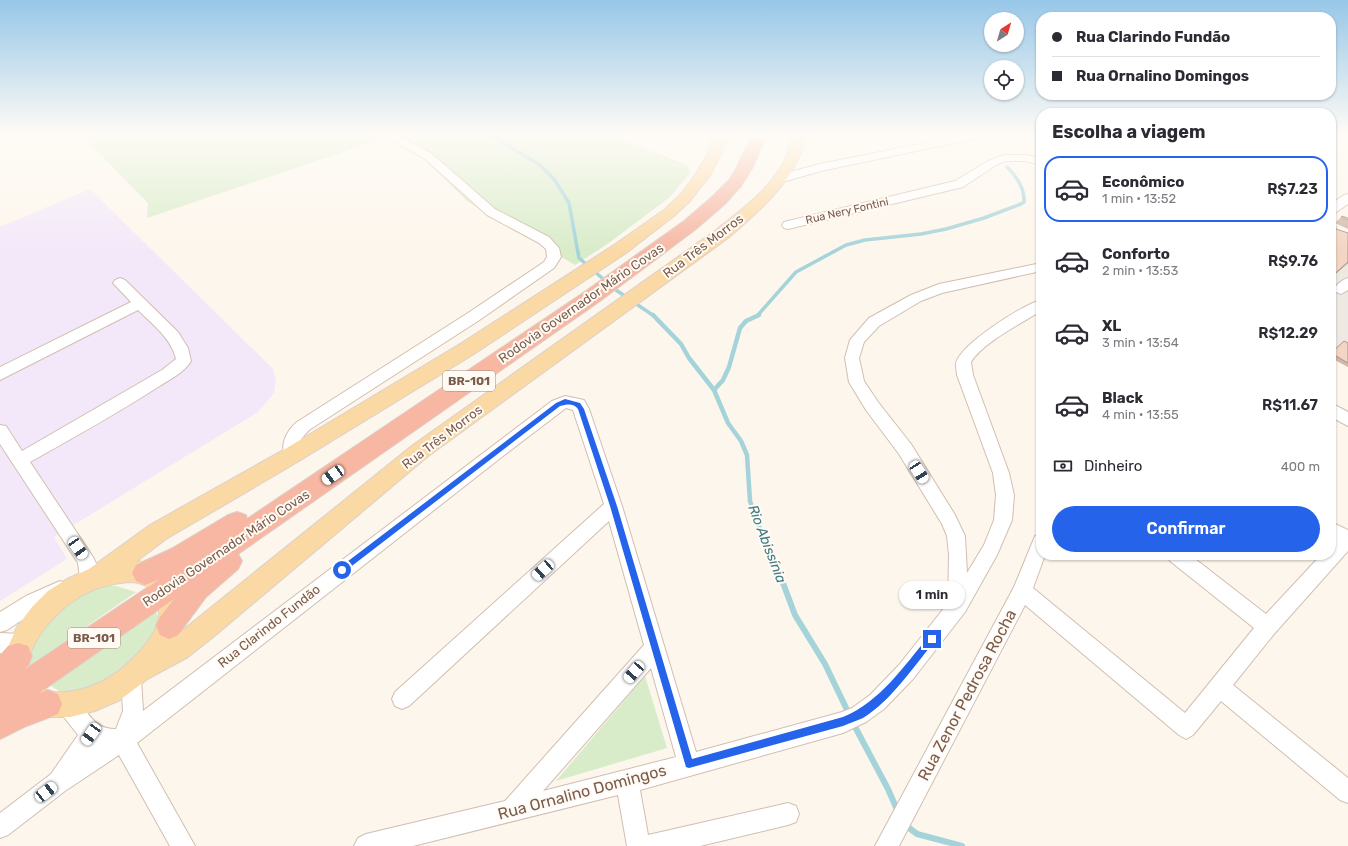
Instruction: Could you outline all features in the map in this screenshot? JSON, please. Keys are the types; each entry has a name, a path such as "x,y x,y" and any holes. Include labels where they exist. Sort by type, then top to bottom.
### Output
{"highway":[{"name":"Rodovia Governador Mário Covas","path":"0,704 11,682 166,589 593,296 690,226 720,200 735,183 741,173"},
{"path":"145,573 195,549 284,495 344,467"},
{"path":"169,626 197,589 257,537 277,514"},
{"path":"11,682 13,648"},
{"path":"0,724 17,715 57,705"}],"main road":[{"path":"13,648 48,606 65,592 88,580 158,532 292,455 467,349 620,249 669,213 685,198 704,173"},
{"name":"Rua Três Morros","path":"136,674 191,639 420,451 686,260 742,217 763,197 783,173"},
{"path":"11,682 33,698 57,705 93,699 118,687 136,674 159,648 169,626 172,605 166,589 157,579 145,573 129,570 114,572 88,580"}],"street":[{"path":"292,455 292,438 303,426 495,302 549,265 554,258 552,248 544,240 492,212 448,173"},
{"path":"779,180 801,173"},
{"name":"Rua Nery Fontini","path":"788,225 959,184 976,173"},
{"path":"1336,206 1348,198"},
{"path":"958,606 958,556 956,536 949,520 905,450 872,406 857,382 852,358 857,340 874,322 916,298 939,289 1036,267"},
{"path":"20,460 140,391 184,361 181,348 173,336 120,283"},
{"path":"0,374 140,303"},
{"name":"Rua Ornalino Domingos","path":"366,846 627,782 851,718 877,702 906,672 958,606 991,549 1003,520 1005,495 1001,473 965,375 964,362 969,352 979,344 1036,308"},
{"name":"Rua Clarindo Fundão","path":"57,783 123,740 157,712 558,404 572,402 578,404 581,409 613,506"},
{"path":"1336,412 1348,420"},
{"path":"0,430 84,557 87,563 88,580 54,592 33,602 0,623"},
{"path":"402,699 613,506 689,764"},
{"name":"Rua Zenor Pedrosa Rocha","path":"891,839 1022,591 1036,555"},
{"path":"1182,560 1267,627"},
{"path":"1022,591 1186,728 1322,560"},
{"path":"511,811 654,648"},
{"path":"136,674 133,711 123,740 183,846"},
{"path":"1220,687 1348,792"},
{"path":"57,705 91,734 108,740 123,740"},
{"path":"133,711 157,712"},
{"path":"0,827 57,783 91,734"},
{"path":"627,782 639,846"},
{"path":"650,846 788,814"}],"shaded area":[{"path":"90,189 273,369 276,379 274,393 258,412 54,537 67,559 0,601 0,227"},
{"path":"1336,238 1348,244 1348,367 1336,360"}],"green space":[{"path":"119,173 279,173 147,218 148,203"},
{"path":"439,173 690,173 670,197 606,245 575,265 467,201"},
{"path":"96,585 116,586 136,592 28,667 28,638 55,607"},
{"path":"155,609 160,623 156,641 109,684 63,693 49,685"},
{"path":"645,676 667,748 556,781"}],"building":[{"path":"1341,217 1348,218 1348,220"},
{"path":"1336,229 1348,233 1348,262 1336,273"},
{"path":"1344,341 1348,343 1348,363 1336,356 1336,348"}],"waterway":[{"name":"Rio Abissínia","path":"548,173 554,179 569,203 579,258 616,290 654,316"},
{"path":"757,316 796,272 846,245 865,240 921,234 946,229 984,218 1021,204 1024,202 1023,192 1013,173"},
{"name":"Rio Abissínia","path":"654,316 681,344 689,358 714,390"},
{"path":"714,390 723,380 729,367 740,328 746,321 757,316"},
{"name":"Rio Abissínia","path":"714,390 728,423 741,441 747,455 750,501 767,549"},
{"name":"Rio Abissínia","path":"767,548 777,567 795,615 825,664 849,714"},
{"name":"Rio Abissínia","path":"853,723 888,789 898,812"},
{"name":"Rio Abissínia","path":"904,824 917,834 962,846"}],"route":[{"path":"342,570 558,404 572,402 578,404 581,409 613,506 689,764 843,722 859,715 877,702 906,672 932,639"}]}
